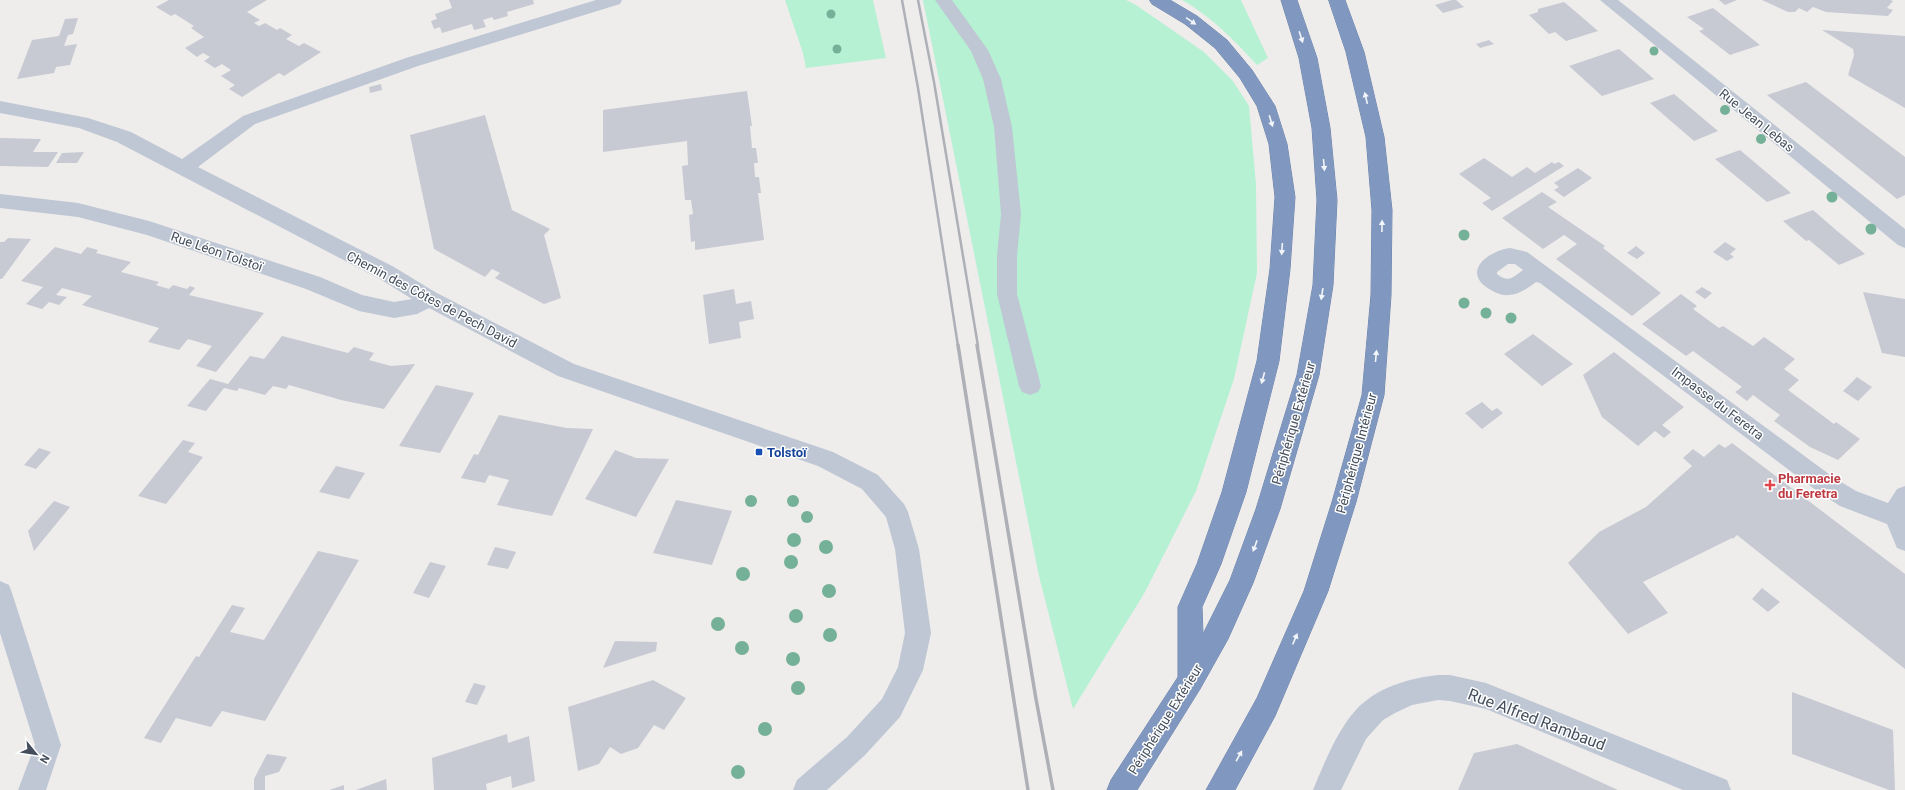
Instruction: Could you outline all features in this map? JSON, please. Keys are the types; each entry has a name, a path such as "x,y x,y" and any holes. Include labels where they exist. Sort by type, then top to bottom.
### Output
{"highway":[{"path":"1158,0 1191,20 1221,44 1246,74 1266,106 1268,112 1278,144 1285,197 1280,269 1268,361 1234,492 1209,564 1190,607 1191,680"},
{"name":"Périphérique Extérieur","path":"1121,790 1191,680 1219,630 1241,583 1268,509 1308,375 1323,285 1327,200 1321,128 1308,58 1289,0"},
{"name":"Périphérique Intérieur","path":"1220,790 1266,707 1316,591 1344,502 1372,395 1381,295 1381,202 1375,137 1356,52 1337,0"}],"street":[{"path":"183,168 249,120 396,67 614,0"},
{"path":"942,0 979,50 992,80 1003,126 1011,214 1007,256 1006,294 1030,386"},
{"name":"Rue Jean Lebas","path":"1608,0 1905,240"},
{"name":"Chemin des Côtes de Pech David","path":"0,107 82,122 124,137 387,273 428,298 566,370 825,459 870,482 896,512 907,549 918,633 910,670 891,708 856,746 807,790"},
{"name":"Rue Léon Tolstoï","path":"0,201 78,210 149,228 313,284 359,303 394,310 417,306 428,298"},
{"name":"Impasse du Feretra","path":"1545,276 1619,328 1831,488 1848,499 1901,506"},
{"path":"1901,506 1905,540"},
{"path":"0,593 48,745 32,790"},
{"name":"Rue Alfred Rambaud","path":"1328,790 1357,728 1370,714 1399,696 1419,690 1449,688 1486,696 1717,790"}],"green space":[{"path":"785,0 873,0 886,58 806,68 803,53"},
{"path":"923,0 1126,0 1136,5 1204,52 1233,81 1249,106 1256,184 1257,273 1234,379 1196,491 1145,592 1073,709 1039,576"},
{"path":"1182,0 1241,0 1268,58 1257,65 1231,38 1203,13"}],"building":[{"path":"169,0 267,0 247,12 260,20 254,23 259,26 265,23 277,30 280,28 292,35 286,39 299,46 304,43 321,52 284,76 279,73 242,97 229,89 235,85 221,76 231,70 222,64 215,68 204,61 210,57 203,53 197,57 185,48 204,37 191,28 194,26 175,14 171,16 156,7"},
{"path":"449,0 533,0 534,4 507,12 508,16 494,20 492,17 483,20 486,27 474,30 472,24 442,33 440,27 434,29 431,21 437,19 435,14 452,8"},
{"path":"1456,0 1464,7 1443,13 1435,5"},
{"path":"1719,0 1737,0 1725,5"},
{"path":"1762,0 1890,0 1893,1 1887,8 1893,10 1888,16 1826,12 1813,7 1807,12 1799,8 1795,12 1788,12"},
{"path":"1564,2 1598,31 1566,41 1555,32 1549,34 1529,15 1538,12 1538,9"},
{"path":"1713,8 1760,45 1730,55 1699,31 1704,29 1687,17"},
{"path":"78,18 73,34 68,35 64,46 77,44 70,65 56,67 54,73 17,79 32,40 59,36 65,19"},
{"path":"1822,30 1905,36 1905,108 1848,75 1854,55 1853,49"},
{"path":"1489,40 1494,44 1480,48 1476,44"},
{"path":"1619,49 1654,79 1602,96 1569,66"},
{"path":"1806,82 1905,157 1905,195 1897,199 1767,95"},
{"path":"381,84 382,90 370,93 369,87"},
{"path":"747,91 752,126 750,126 752,148 756,148 758,163 754,163 755,177 759,177 761,193 758,193 764,240 695,250 695,241 691,242 689,215 693,214 691,200 685,200 682,166 688,165 687,141 603,152 603,110"},
{"path":"1674,94 1718,131 1694,141 1650,103"},
{"path":"485,115 512,210 550,229 544,235 561,298 544,304 495,278 500,273 492,269 485,277 434,249 410,135"},
{"path":"0,138 41,139 33,152 58,152 48,167 0,166"},
{"path":"1740,150 1791,193 1767,202 1715,159"},
{"path":"84,152 77,163 56,163 62,153"},
{"path":"1484,158 1512,177 1527,167 1535,173 1552,162 1554,164 1559,162 1564,166 1492,211 1482,203 1491,198 1459,174"},
{"path":"1578,168 1592,178 1564,197 1554,190 1559,187 1554,183"},
{"path":"1542,192 1557,202 1548,207 1605,246 1603,248 1661,293 1632,316 1556,259 1577,244 1564,235 1543,249 1502,218"},
{"path":"1813,210 1865,254 1839,265 1809,240 1806,241 1783,221"},
{"path":"8,238 31,239 2,279 0,279 0,242 4,242"},
{"path":"1725,242 1736,249 1730,254 1734,257 1727,261 1713,252"},
{"path":"1636,246 1645,253 1637,259 1627,253"},
{"path":"55,247 81,254 87,247 98,250 96,253 131,262 121,272 159,282 156,285 169,289 173,285 187,289 190,286 195,288 189,295 264,313 216,372 196,366 212,346 188,339 179,350 148,342 159,328 82,305 92,296 62,288 56,295 67,297 59,305 49,302 42,309 26,304 43,287 21,281"},
{"path":"1702,287 1712,293 1705,299 1695,292"},
{"path":"734,289 736,304 751,301 754,319 739,322 741,338 709,344 703,295"},
{"path":"1863,292 1905,299 1905,357 1882,353"},
{"path":"1681,294 1697,306 1693,309 1719,328 1723,326 1753,346 1764,337 1795,359 1784,369 1799,380 1788,390 1834,424 1836,422 1860,439 1838,460 1810,447 1774,421 1780,415 1753,395 1747,401 1735,392 1742,387 1693,351 1686,356 1642,324"},
{"path":"1533,334 1573,364 1542,386 1504,354"},
{"path":"282,336 348,353 354,347 374,353 369,360 391,366 415,364 384,409 341,400 289,385 286,389 273,386 265,395 239,388 237,391 224,388 206,411 187,406 210,379 228,384 250,356 264,359"},
{"path":"1614,352 1684,407 1662,425 1671,432 1664,438 1655,431 1638,446 1602,417 1583,375"},
{"path":"1857,377 1872,387 1858,401 1843,391"},
{"path":"436,385 474,393 440,453 399,446"},
{"path":"1482,402 1492,411 1497,408 1503,413 1482,429 1465,413"},
{"path":"499,415 567,428 593,429 552,516 497,505 509,480 489,475 485,483 461,478 474,454 478,455"},
{"path":"183,440 195,443 188,452 203,457 166,504 138,496"},
{"path":"1732,443 1905,574 1905,669 1737,535 1733,539 1732,538 1643,582 1668,613 1628,634 1568,563 1599,532 1646,507 1692,466 1683,458 1693,449 1704,457 1719,444 1725,448"},
{"path":"39,448 51,452 36,469 24,465"},
{"path":"615,450 636,458 669,459 636,517 585,499"},
{"path":"336,466 365,473 349,499 319,492"},
{"path":"676,500 732,511 712,565 653,553"},
{"path":"54,501 70,507 34,551 28,531"},
{"path":"495,547 516,552 508,569 487,565"},
{"path":"318,551 359,560 265,721 222,711 211,727 176,718 161,743 144,738 196,656 199,657 232,605 245,608 230,632 264,640"},
{"path":"430,562 446,566 429,598 413,593"},
{"path":"1762,588 1780,602 1768,612 1752,599"},
{"path":"615,641 657,642 656,651 603,668"},
{"path":"653,680 686,698 664,730 654,725 638,748 621,754 610,747 599,764 578,771 568,707"},
{"path":"474,683 486,686 477,705 465,702"},
{"path":"1792,692 1893,730 1895,790 1889,790 1792,754"},
{"path":"507,734 508,743 529,736 535,781 512,788 511,776 486,784 487,790 434,790 432,758"},
{"path":"1517,744 1618,790 1458,790 1474,753"},
{"path":"267,754 287,757 279,772 265,776 265,790 254,790 254,779"},
{"path":"386,779 387,790 356,790"},
{"path":"344,785 344,790 329,790"}],"railway":[{"path":"902,0 918,88 958,346"},
{"path":"918,0 934,82 978,346"},
{"path":"958,345 1028,790"},
{"path":"977,345 1036,699 1053,790"}],"place":[{"name":"Tolstoï","path":"759,452"},
{"name":"Pharmacie du Feretra","path":"1770,485"}]}
